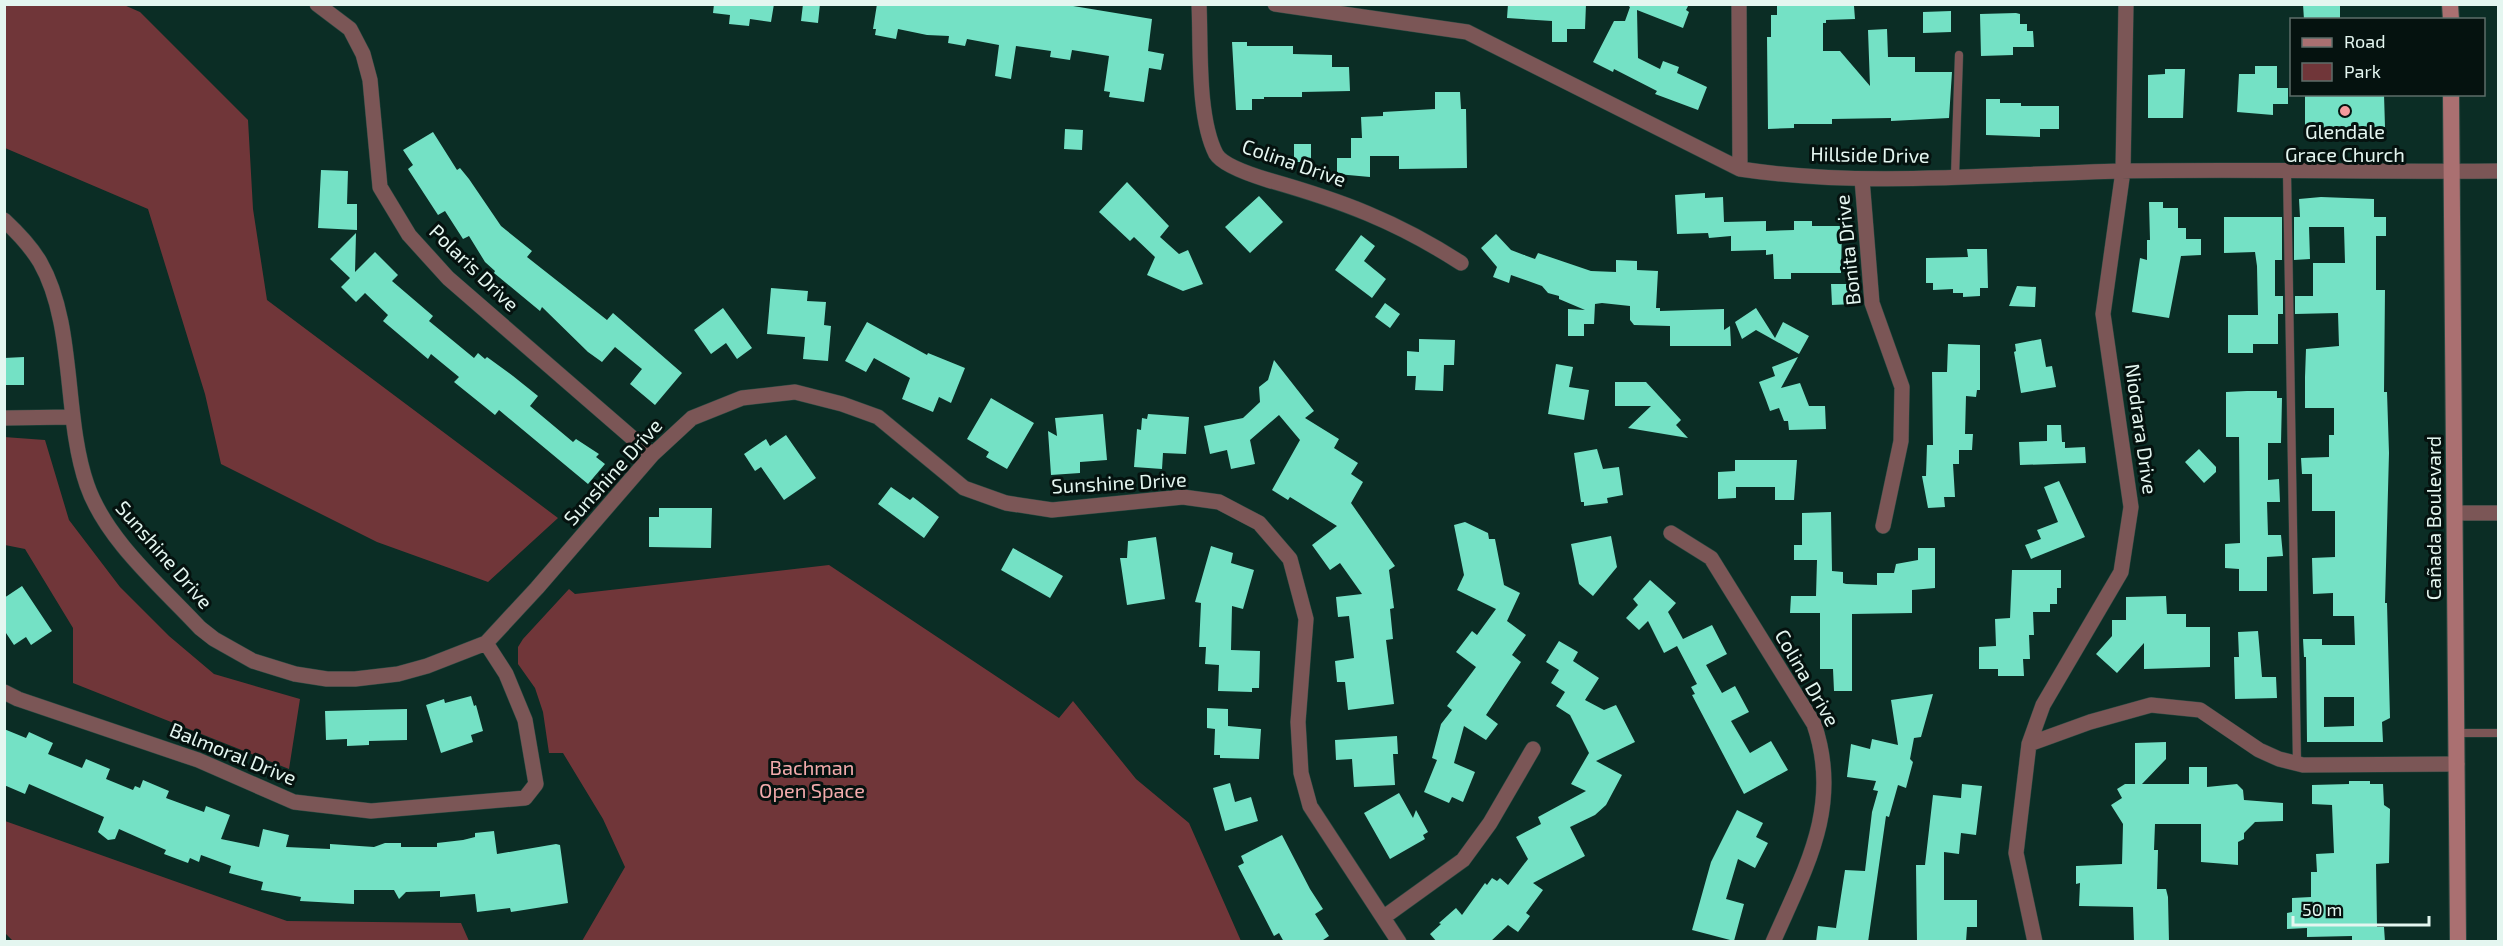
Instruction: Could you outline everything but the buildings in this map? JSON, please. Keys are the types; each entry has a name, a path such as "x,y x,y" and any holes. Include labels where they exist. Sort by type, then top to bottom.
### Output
{"main road":[{"name":"Cañada Boulevard","path":"2451,96 2458,942"}],"street":[{"name":"Polaris Drive","path":"317,4 350,29 363,54 370,80 380,187 409,235 448,278 652,455"},
{"name":"Colina Drive","path":"1199,4 1206,128 1217,157 1246,173 1344,202 1420,236 1461,263"},
{"name":"Hillside Drive","path":"1275,4 1467,32 1740,168 1862,179 2123,171 2499,171"},
{"path":"1739,4 1740,168"},
{"name":"Niodrara Drive","path":"2035,942 2016,853 2029,744 2043,705 2121,572 2131,507 2103,314 2123,171 2126,4"},
{"name":"Bonita Drive","path":"1862,179 1872,303 1902,387 1901,441 1883,526"},
{"name":"Sunshine Drive","path":"4,220 40,261 49,282 56,304 72,417 87,484 97,510 111,530 200,628 232,651 253,661 295,674 355,680 427,666 486,642 537,588 652,455 692,418 742,398 795,392 842,404 878,417 964,488 1006,503 1052,510 1184,497 1219,502 1259,523 1290,559 1306,619 1298,722 1300,773 1310,806 1399,942"},
{"path":"4,418 72,417"},
{"path":"2455,513 2499,513"},
{"name":"Colina Drive","path":"1671,533 1711,558 1814,724 1823,752 1825,802 1814,845 1773,942"},
{"name":"Balmoral Drive","path":"4,692 18,699 198,760 294,801 371,811 525,798 536,784 525,720 506,674 486,642"},
{"path":"2029,744 2090,722 2151,705 2200,710 2259,750 2279,759 2297,763 2457,764"},
{"path":"1384,917 1463,860 1490,823 1533,749"}],"lane":[{"path":"1955,176 1959,55"},
{"path":"2287,172 2297,763"},
{"path":"2456,733 2499,733"}],"green space":[{"path":"4,5 124,5 140,12 248,120 253,209 267,300 558,518 488,582 377,542 221,464 205,394 148,209 5,148"},
{"path":"4,437 45,440 69,520 120,587 169,636 214,674 300,699 289,769 73,683 73,628 25,549 5,545"},
{"name":"Bachman Open Space","path":"829,565 1059,718 1073,701 1136,779 1189,823 1241,941 582,941 625,867 603,819 563,753 549,753 543,712 535,688 518,664 518,647 523,639 569,589 575,594"},
{"path":"5,821 287,921 461,923 469,941 13,941 5,933"}],"place":[{"name":"Glendale Grace Church","path":"2345,111"}]}
